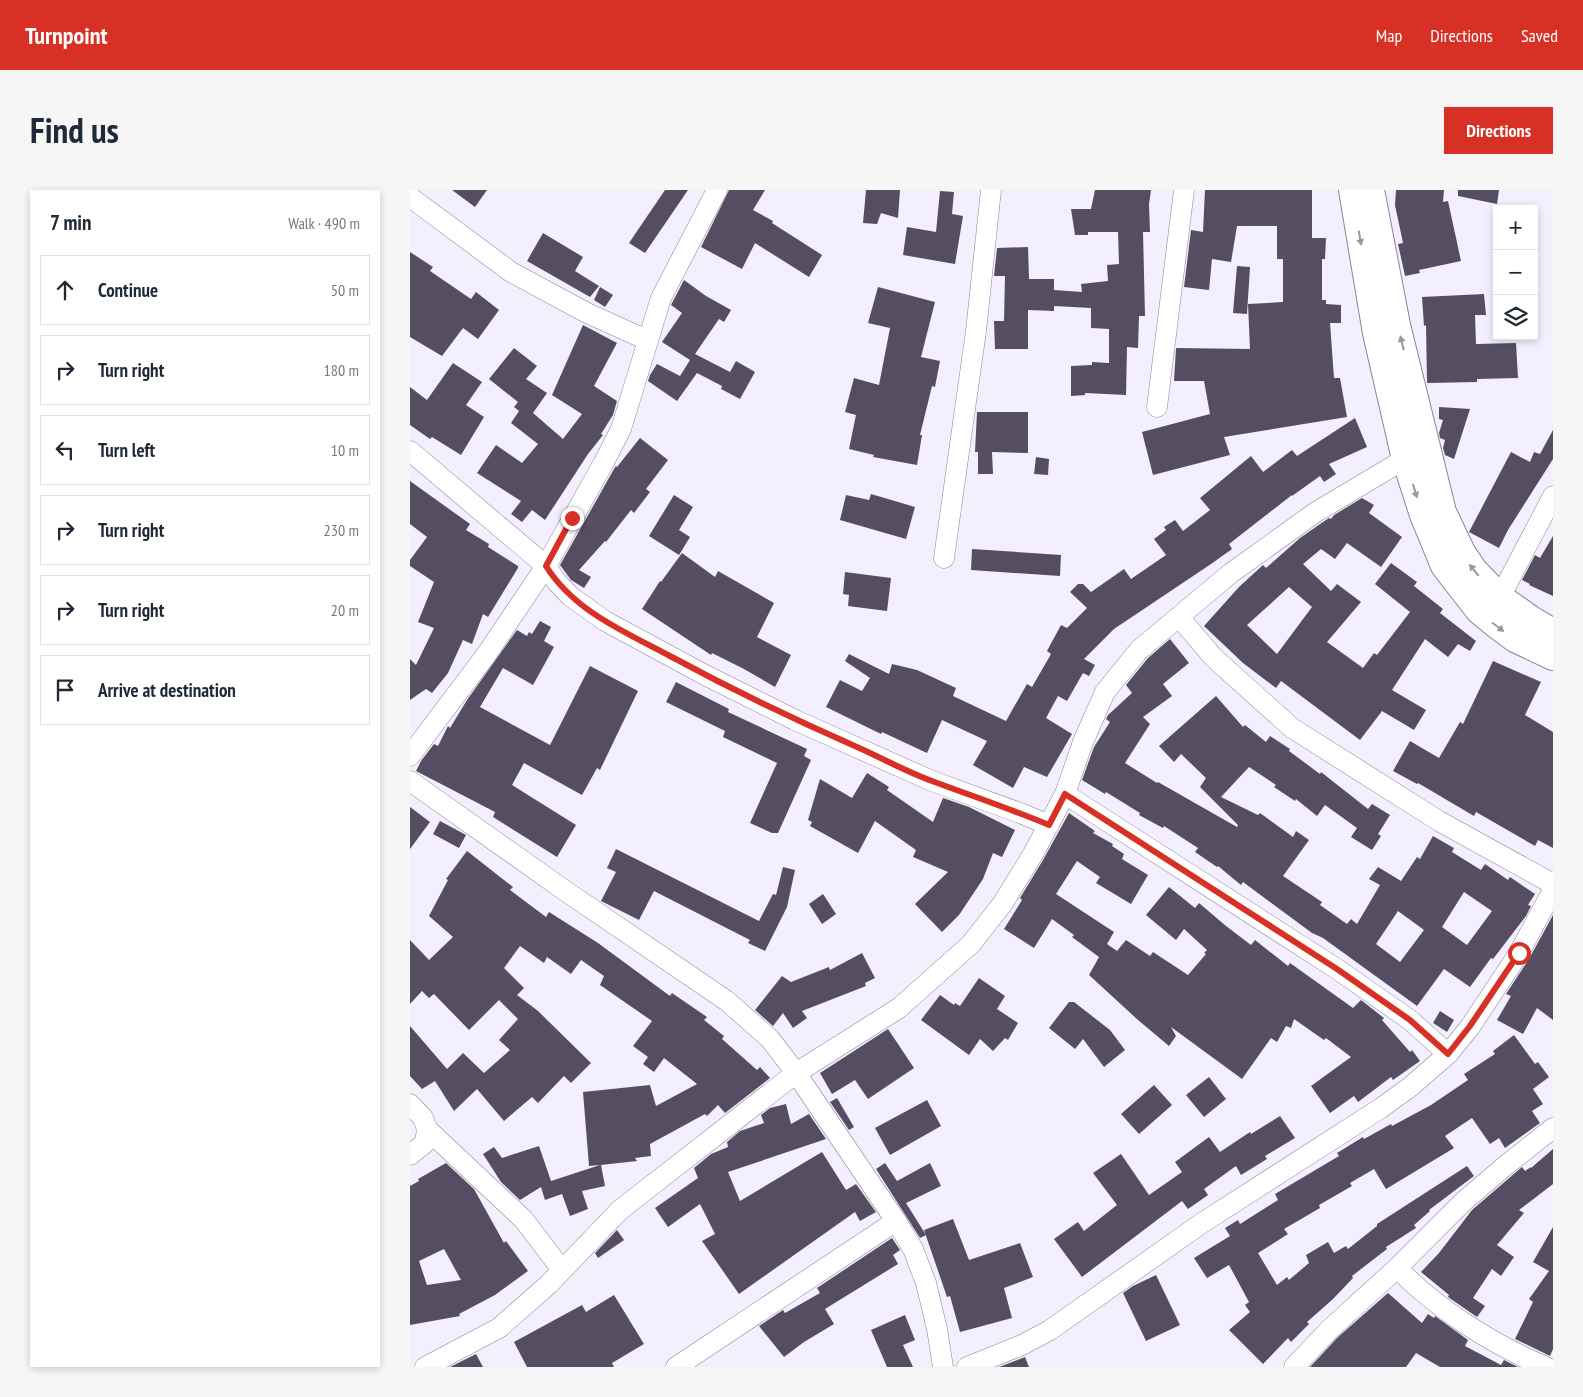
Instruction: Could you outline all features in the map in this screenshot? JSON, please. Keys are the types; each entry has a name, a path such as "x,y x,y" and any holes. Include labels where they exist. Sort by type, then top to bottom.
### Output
{"main road":[{"path":"1352,190 1376,333 1403,395"},
{"path":"1371,190 1397,325 1403,395 1409,424 1443,512 1458,545 1474,570 1500,598 1553,632"},
{"path":"1409,424 1405,459 1423,515 1444,566 1479,611 1515,639 1553,657"}],"street":[{"path":"410,756 486,655 546,566 604,464 620,429 661,298 718,190"},
{"path":"944,558 976,331 990,190"},
{"path":"1158,407 1184,190"},
{"path":"410,197 511,272 588,313 647,340"},
{"path":"410,451 546,566 556,581 570,596 605,621 704,675 787,716 938,783 1049,825"},
{"path":"425,1367 499,1328 562,1270 620,1210 796,1073 891,1012 970,944 1003,903 1049,825 1065,794 1083,742 1105,692 1139,650 1231,573 1316,512 1405,459"},
{"path":"1500,598 1553,496"},
{"path":"1179,617 1214,658 1292,728 1438,820 1553,884"},
{"path":"410,780 564,890 727,1001 770,1039 796,1073 913,1249 926,1283 938,1329 942,1367"},
{"path":"1065,794 1337,969 1410,1020 1448,1054"},
{"path":"967,1367 1022,1345 1050,1330 1202,1223 1381,1108 1410,1087 1448,1054 1470,1026 1519,953 1553,890"},
{"path":"410,1104 423,1118 427,1128 524,1220 562,1270"},
{"path":"410,1155 425,1143 427,1128"},
{"path":"1294,1367 1330,1329 1397,1268 1464,1201 1553,1128"},
{"path":"676,1367 896,1221"},
{"path":"1397,1268 1414,1285 1449,1312 1525,1358 1546,1367"}],"building":[{"path":"452,190 487,190 475,207"},
{"path":"665,190 688,190 645,253 629,243"},
{"path":"729,190 765,190 753,210 773,221 772,223 822,255 809,277 755,243 742,269 701,247"},
{"path":"866,190 900,190 898,218 881,213 877,224 863,223"},
{"path":"1095,190 1151,190 1149,204 1150,232 1143,232 1145,316 1139,316 1138,348 1127,347 1126,395 1085,393 1085,395 1071,396 1071,366 1092,365 1092,362 1109,363 1109,329 1091,328 1091,308 1054,306 1054,311 1028,310 1028,349 995,349 994,321 1004,321 1005,276 994,276 997,248 1028,247 1029,279 1054,279 1054,290 1082,292 1081,284 1108,281 1107,265 1119,264 1118,232 1088,232 1088,235 1075,235 1071,209 1091,209"},
{"path":"1205,190 1312,190 1312,238 1326,238 1325,259 1322,259 1322,300 1326,300 1326,304 1341,305 1341,323 1330,323 1334,378 1340,378 1347,417 1224,437 1230,455 1153,475 1142,432 1210,414 1204,381 1174,381 1176,348 1250,349 1248,304 1283,302 1283,259 1277,259 1277,226 1237,226 1231,262 1212,259 1209,290 1184,287 1191,230 1203,232"},
{"path":"1396,190 1444,190 1443,202 1448,201 1461,261 1419,270 1420,273 1405,276 1398,244 1403,243 1395,205"},
{"path":"1458,190 1499,190 1497,204 1458,196"},
{"path":"940,191 954,192 952,214 963,216 955,264 903,255 907,227 936,232"},
{"path":"543,233 583,257 575,271 599,286 590,297 527,261"},
{"path":"410,252 433,267 430,271 471,299 476,292 499,310 478,339 463,328 442,356 410,337"},
{"path":"1237,266 1250,267 1247,314 1233,313"},
{"path":"684,280 706,296 731,310 724,322 719,319 695,354 730,372 736,361 755,372 740,399 721,389 722,386 697,373 677,401 648,381 657,364 680,376 690,360 662,342 682,313 671,305"},
{"path":"600,287 613,295 605,307 594,300"},
{"path":"878,287 935,302 921,357 940,361 935,387 932,386 920,435 922,435 917,465 873,457 874,455 849,449 856,415 845,412 854,378 879,385 890,328 868,323"},
{"path":"1484,294 1486,315 1475,315 1476,344 1516,343 1518,378 1477,379 1477,382 1427,383 1426,325 1424,326 1422,297"},
{"path":"583,325 617,343 594,386 617,401 613,415 601,434 603,435 588,454 545,520 532,510 522,522 511,514 521,501 477,473 496,445 522,463 538,444 511,423 519,411 514,407 518,402 489,379 514,348 537,366 526,379 547,393 533,413 563,439 582,414 552,395"},
{"path":"453,363 482,382 466,405 484,417 461,455 432,437 430,439 410,425 410,387 427,400"},
{"path":"1439,407 1470,409 1454,459 1445,455 1443,448 1445,440 1440,438 1439,433 1443,420 1439,419"},
{"path":"977,412 1028,412 1028,453 992,452 993,474 978,474 978,452 975,452"},
{"path":"1355,418 1367,447 1329,464 1336,474 1324,482 1320,476 1292,495 1229,544 1232,549 1114,629 1084,659 1095,665 1089,676 1083,673 1067,701 1058,696 1046,718 1072,734 1047,777 1024,767 1013,788 973,765 987,741 942,720 927,753 882,732 881,734 826,707 840,680 862,691 870,678 845,661 849,654 889,674 892,664 917,670 956,688 953,696 1006,721 1027,684 1032,687 1051,654 1047,651 1061,625 1067,628 1087,608 1070,592 1078,584 1083,584 1091,592 1124,569 1131,579 1166,555 1154,539 1166,530 1164,527 1175,520 1183,531 1210,510 1200,498 1251,456 1263,472 1292,450 1297,456"},
{"path":"1553,430 1553,459 1508,530 1499,548 1469,532 1511,452 1530,462 1534,452 1540,454"},
{"path":"640,438 668,460 646,489 650,492 634,513 631,510 606,542 579,570 591,577 584,588 571,580 560,565 614,469"},
{"path":"1036,457 1049,459 1048,475 1034,474"},
{"path":"410,481 470,524 466,530 489,544 488,547 518,566 518,568 488,617 483,614 472,644 463,640 448,673 432,693 426,689 410,700 410,659 416,665 434,628 418,622 434,582 410,566 410,560 427,537 410,524"},
{"path":"871,494 915,507 906,539 840,520 846,495 869,500"},
{"path":"674,495 693,507 679,530 690,537 679,555 649,536"},
{"path":"1362,498 1374,505 1369,513 1402,537 1381,567 1347,543 1335,559 1321,549 1303,564 1331,591 1337,584 1361,602 1327,642 1363,668 1374,653 1377,655 1410,612 1375,584 1391,563 1417,582 1414,586 1443,609 1440,613 1476,641 1470,651 1458,644 1448,657 1425,639 1392,690 1426,710 1414,730 1382,711 1360,740 1281,681 1276,688 1243,663 1204,626 1239,587 1263,565 1266,568 1300,538 1329,518 1331,519 1334,515","holes":["1289,587 1312,607 1277,654 1247,625"]},
{"path":"1553,536 1553,596 1522,580 1535,555 1540,558"},
{"path":"972,549 1061,555 1060,576 971,570"},
{"path":"682,553 715,577 718,571 774,603 757,637 791,655 775,687 712,653 711,655 642,609 660,581"},
{"path":"845,572 891,578 887,611 848,606 849,595 843,594"},
{"path":"540,621 551,627 544,641 554,647 533,685 503,668 480,707 550,745 590,666 638,691 600,770 597,768 582,795 524,763 512,785 576,825 557,857 493,817 495,812 416,771 434,744 438,746 448,726 450,728 467,700 517,630 527,636 529,632 532,634"},
{"path":"1170,639 1189,663 1163,684 1172,696 1143,717 1150,724 1125,763 1237,827 1238,825 1200,787 1206,778 1181,754 1174,762 1159,746 1216,696 1243,727 1245,725 1266,742 1270,736 1290,749 1289,751 1320,774 1321,772 1368,809 1372,804 1390,815 1378,834 1381,836 1372,850 1351,837 1357,828 1325,805 1317,816 1296,799 1295,801 1274,787 1276,785 1249,767 1221,797 1258,815 1260,813 1293,837 1296,831 1309,840 1283,876 1322,902 1320,905 1347,924 1351,919 1357,924 1380,885 1369,879 1378,867 1401,881 1417,857 1420,859 1433,836 1454,848 1452,852 1481,870 1485,864 1508,880 1510,877 1535,894 1528,905 1531,906 1526,916 1470,987 1444,969 1417,1006 1243,882 1241,885 1218,866 1195,852 1198,848 1164,826 1163,828 1139,815 1140,813 1106,792 1105,794 1082,780 1094,747 1110,722 1106,719 1108,715 1132,693 1126,685 1148,658","holes":["1464,892 1492,911 1467,945 1442,927","1398,911 1424,930 1400,962 1376,944"]},
{"path":"1493,661 1541,682 1525,715 1553,732 1553,848 1538,840 1535,846 1476,812 1474,816 1418,783 1393,771 1410,741 1439,758 1460,722 1463,724"},
{"path":"676,682 729,709 728,712 807,749 804,756 811,760 778,833 772,833 750,823 777,763 723,737 725,731 666,702"},
{"path":"867,773 889,787 887,790 933,822 943,798 969,807 1015,830 1002,857 993,853 983,879 959,915 942,932 915,904 948,872 913,857 916,850 875,821 858,853 810,826 812,822 808,820 820,779 852,798"},
{"path":"410,807 430,822 410,849"},
{"path":"1069,813 1095,831 1093,833 1113,844 1112,846 1124,854 1122,859 1148,875 1131,904 1096,883 1100,877 1077,861 1056,894 1114,932 1107,944 1117,951 1126,940 1150,956 1153,952 1188,975 1206,954 1204,953 1207,950 1184,929 1176,940 1146,915 1169,887 1195,908 1199,903 1251,945 1255,940 1288,966 1290,963 1353,1008 1361,1000 1384,1018 1382,1020 1410,1052 1412,1050 1420,1061 1393,1080 1391,1077 1358,1102 1354,1096 1330,1113 1311,1086 1351,1057 1326,1038 1324,1040 1294,1019 1291,1028 1286,1026 1277,1042 1271,1038 1242,1079 1171,1027 1176,1036 1169,1046 1089,975 1099,957 1052,919 1034,948 1004,929 1022,900 1020,898"},
{"path":"440,821 466,835 459,848 433,834"},
{"path":"616,849 759,921 773,894 776,895 783,867 795,870 787,907 765,951 748,943 750,940 654,891 639,920 601,901 616,872 607,868"},
{"path":"467,851 513,887 510,890 546,917 549,912 598,943 670,996 672,993 707,1017 704,1020 724,1036 722,1039 757,1070 760,1067 770,1078 725,1113 718,1105 707,1116 705,1114 650,1144 651,1156 635,1158 637,1161 601,1165 605,1186 582,1191 588,1209 570,1216 562,1194 545,1200 541,1187 520,1200 501,1182 483,1154 494,1147 502,1158 539,1146 551,1181 600,1165 589,1166 583,1092 650,1085 656,1106 697,1084 664,1058 654,1072 643,1064 648,1057 633,1046 652,1021 600,985 604,976 581,960 571,974 547,957 544,963 520,946 504,968 524,988 517,995 538,1011 591,1063 571,1083 564,1076 538,1103 532,1097 504,1121 477,1089 454,1111 435,1081 422,1089 410,1076 410,1026 447,1069 463,1053 484,1073 510,1050 499,1040 518,1019 499,1000 469,1030 434,994 429,998 422,991 410,1004 410,940 429,960 453,937 429,916 448,880 446,879"},
{"path":"823,894 836,914 822,924 809,904"},
{"path":"1553,915 1553,1020 1537,1008 1523,1034 1497,1020 1511,996 1506,994 1529,959"},
{"path":"862,953 875,978 865,983 866,986 802,1011 807,1018 793,1028 783,1013 773,1026 755,1010 782,976 791,982 829,967 830,970"},
{"path":"979,978 1005,996 997,1009 1018,1023 1008,1040 1005,1038 993,1051 980,1039 969,1055 921,1020 940,995 954,1005 955,1003 960,1006"},
{"path":"1069,1002 1074,1002 1110,1030 1125,1050 1104,1067 1083,1039 1075,1049 1049,1028"},
{"path":"1440,1011 1454,1020 1447,1032 1433,1023"},
{"path":"888,1029 914,1068 868,1099 855,1080 832,1094 820,1073"},
{"path":"1514,1035 1535,1064 1538,1062 1549,1077 1533,1089 1543,1104 1532,1111 1540,1123 1505,1148 1499,1138 1490,1144 1472,1118 1445,1136 1454,1148 1386,1189 1374,1169 1350,1183 1352,1186 1319,1205 1320,1208 1284,1229 1288,1234 1258,1253 1277,1285 1287,1277 1289,1280 1309,1263 1306,1255 1328,1242 1334,1253 1346,1246 1348,1249 1377,1226 1377,1224 1467,1166 1474,1176 1429,1210 1414,1225 1416,1228 1386,1247 1387,1249 1352,1276 1353,1278 1307,1322 1309,1324 1291,1342 1288,1338 1263,1364 1229,1330 1250,1312 1245,1305 1249,1302 1229,1265 1207,1278 1194,1258 1230,1236 1225,1228 1238,1220 1240,1224 1278,1200 1275,1194 1339,1156 1337,1153 1363,1137 1364,1139 1391,1124 1392,1126 1431,1105 1468,1080 1464,1074 1495,1054 1493,1051"},
{"path":"1209,1077 1226,1099 1204,1117 1186,1095"},
{"path":"1154,1085 1172,1105 1139,1134 1121,1114"},
{"path":"837,1098 854,1127 849,1130 830,1102"},
{"path":"927,1100 941,1126 890,1155 875,1128"},
{"path":"786,1104 791,1124 809,1114 826,1139 728,1172 740,1201 822,1152 846,1190 856,1184 876,1212 860,1221 855,1212 739,1294 702,1241 715,1234 700,1204 668,1227 655,1208 698,1178 694,1168 711,1154 728,1147 727,1142 740,1131 764,1123 761,1115 770,1108"},
{"path":"1280,1116 1295,1138 1265,1156 1267,1159 1241,1175 1236,1166 1204,1189 1208,1195 1188,1209 1182,1201 1082,1277 1054,1239 1078,1222 1084,1231 1117,1205 1093,1173 1121,1154 1149,1195 1182,1172 1175,1162 1209,1137 1220,1152 1250,1132 1251,1134"},
{"path":"1553,1149 1553,1184 1519,1210 1524,1213 1497,1245 1514,1257 1501,1276 1492,1269 1473,1298 1485,1306 1477,1317 1448,1297 1449,1295 1421,1272 1439,1253 1472,1210 1522,1167 1525,1171 1531,1168"},
{"path":"446,1163 474,1189 504,1243 506,1241 528,1271 495,1295 459,1314 460,1316 410,1325 410,1186 419,1181 418,1179","holes":["444,1249 461,1280 427,1285 419,1261"]},
{"path":"885,1163 897,1181 930,1163 941,1186 906,1203 926,1235 920,1238 876,1169"},
{"path":"953,1219 969,1260 1020,1243 1033,1277 1004,1288 1012,1318 960,1332 950,1296 947,1297 924,1230"},
{"path":"1553,1227 1553,1349 1550,1356 1515,1339 1533,1302 1529,1299 1549,1271 1533,1262"},
{"path":"617,1230 624,1240 598,1258 595,1253"},
{"path":"892,1238 900,1250 893,1255 898,1264 825,1309 834,1324 804,1342 784,1357 759,1326 783,1310 785,1313 820,1293 817,1288"},
{"path":"1156,1275 1180,1325 1146,1341 1123,1293"},
{"path":"1388,1293 1422,1323 1428,1314 1434,1318 1435,1316 1468,1340 1465,1346 1501,1365 1504,1360 1518,1367 1440,1367 1416,1353 1406,1367 1310,1367 1338,1337"},
{"path":"614,1295 644,1344 612,1363 614,1367 527,1367 514,1342 582,1305 586,1312"},
{"path":"905,1315 915,1340 903,1345 913,1367 887,1367 871,1330"},
{"path":"476,1354 483,1367 450,1367"},
{"path":"1025,1357 1029,1367 999,1367"}],"route":[{"path":"572,518 546,566 556,581 570,596 605,621 704,675 796,720 932,781 1049,825 1065,794 1337,969 1410,1020 1448,1054 1470,1026 1519,953"}]}
